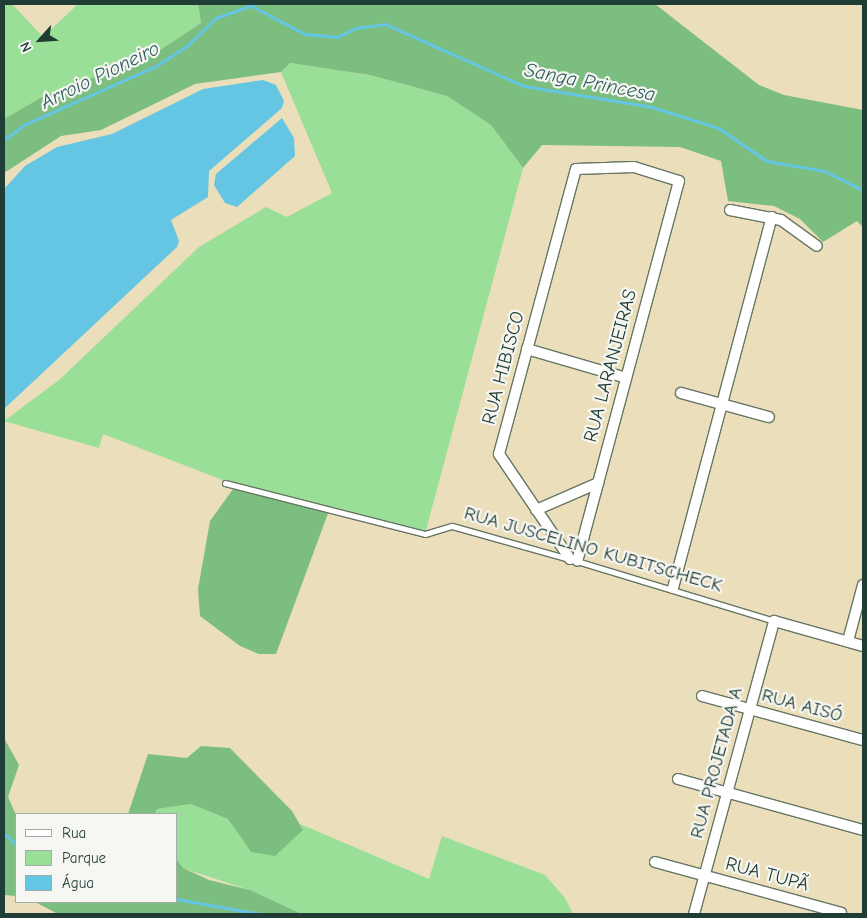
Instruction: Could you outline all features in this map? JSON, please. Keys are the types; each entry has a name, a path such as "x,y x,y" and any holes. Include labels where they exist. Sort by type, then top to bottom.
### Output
{"street":[{"name":"RUA LARANJEIRAS","path":"573,560 598,483 680,181 634,167 576,169"},
{"name":"RUA HIBISCO","path":"573,560 536,510 499,454 576,169"},
{"path":"730,210 772,217 817,246"},
{"path":"673,588 772,217"},
{"path":"528,350 626,378"},
{"path":"681,393 770,417"},
{"path":"536,510 598,483"},
{"path":"848,641 863,585"},
{"name":"RUA JUSCELINO KUBITSCHECK","path":"774,620 863,646"},
{"name":"RUA PROJETADA A","path":"694,914 774,620"},
{"name":"RUA AISÓ","path":"702,696 863,740"},
{"path":"678,779 863,830"},
{"name":"RUA TUPÃ","path":"655,862 841,913"}],"lane":[{"name":"RUA JUSCELINO KUBITSCHECK","path":"225,483 425,534 452,526 673,588 774,620"}],"green space":[{"path":"4,4 12,4 43,37 78,4 198,4 201,23 154,54 42,97 4,119"},
{"path":"198,4 655,4 759,85 784,95 863,110 863,227 857,221 823,242 800,219 774,206 728,201 721,161 680,147 542,145 523,168 491,125 447,96 370,75 290,63 281,72 195,84 101,130 61,136 4,173 4,119 42,97 154,54 201,23"},
{"path":"290,63 370,75 447,96 491,125 523,168 425,534 236,485 103,434 99,448 4,421 59,380 199,247 266,207 287,217 332,193 281,72"},
{"path":"236,485 330,508 276,654 259,654 240,646 200,616 198,589 210,521"},
{"path":"4,738 19,765 8,797 15,813 15,896 4,895"},
{"path":"201,746 230,748 292,811 303,830 275,856 251,852 228,819 191,804 157,809 155,813 128,813 148,754 187,758"},
{"path":"191,804 228,819 251,852 303,830 300,824 429,879 442,836 545,875 565,898 573,914 302,914 250,890 182,868 178,862 178,813 155,813 157,809"},
{"path":"178,862 183,868 209,880 250,890 302,914 58,914 37,903 178,903"}],"water":[{"path":"263,80 276,85 284,101 282,108 209,171 208,197 171,220 179,241 177,247 4,409 4,189 25,166 57,147 112,134 203,89"},
{"path":"282,118 294,138 295,156 237,207 225,203 214,185 216,174"}],"waterway":[{"name":"Arroio Pioneiro","path":"4,140 24,125 156,66 188,45 216,18 255,4"},
{"name":"Sanga Princesa","path":"254,7 305,34 338,37 356,28 385,24 524,86 652,107 719,128 767,161 825,171 863,190"},
{"path":"4,833 15,843"},
{"path":"178,899 261,914"}]}
